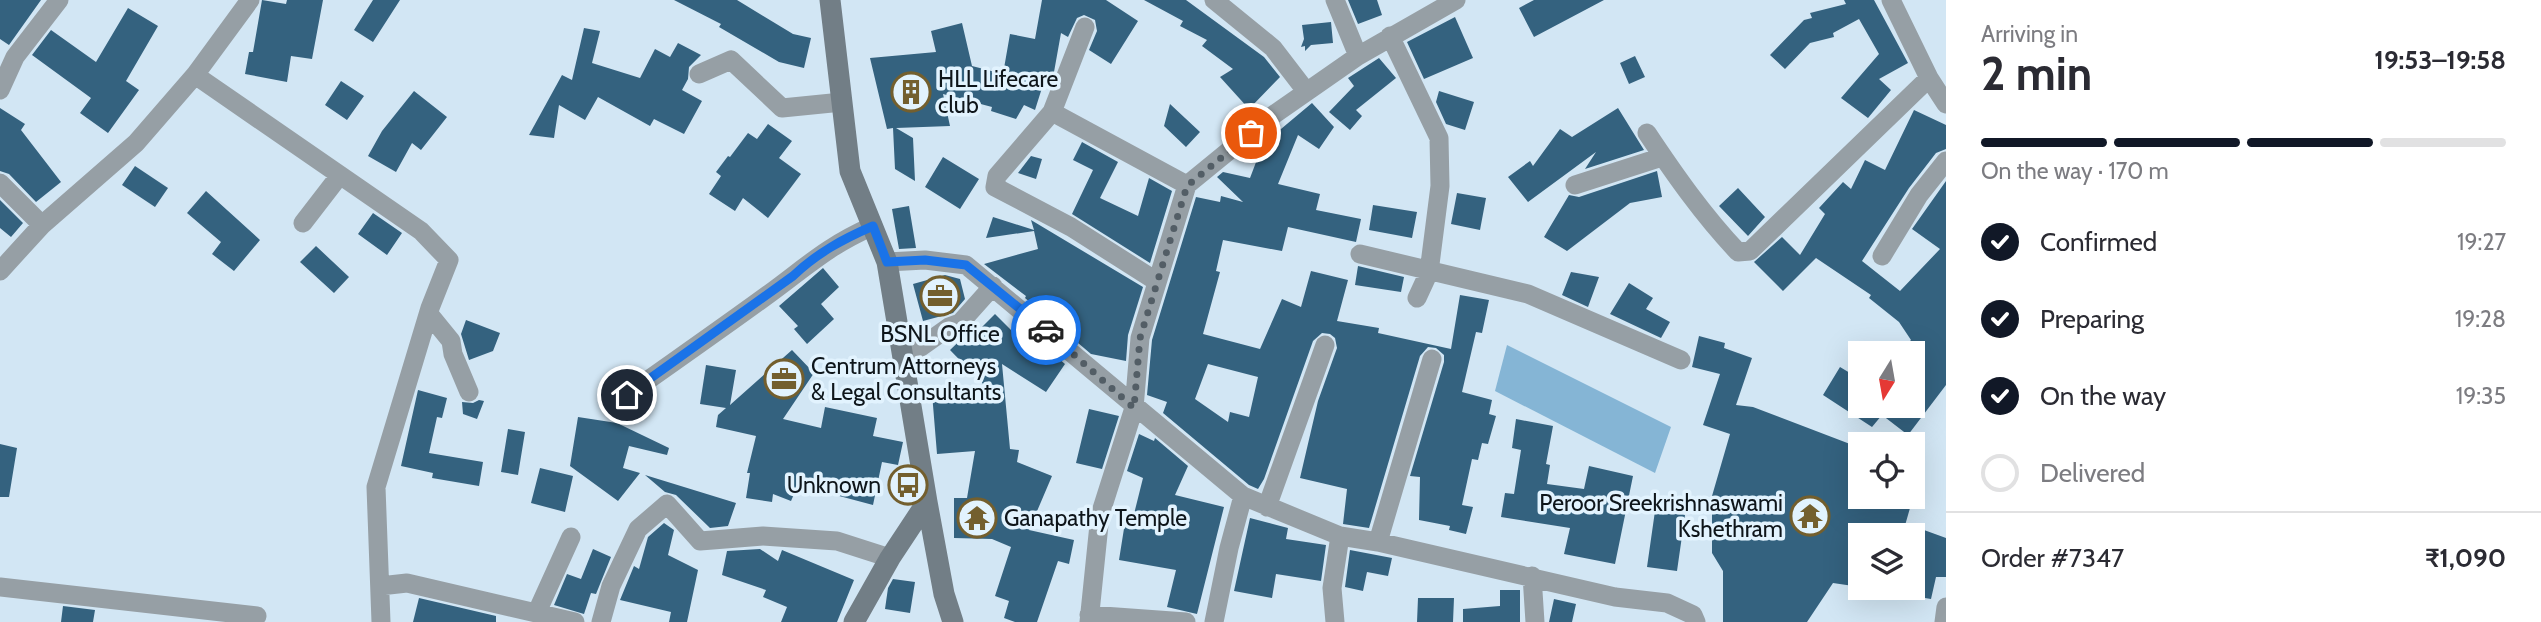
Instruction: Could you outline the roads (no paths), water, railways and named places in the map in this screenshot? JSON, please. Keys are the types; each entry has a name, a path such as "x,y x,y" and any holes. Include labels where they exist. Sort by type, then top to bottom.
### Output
{"street":[{"path":"0,90 15,57 59,0"},
{"path":"0,271 42,225 136,143 195,75 250,0"},
{"path":"830,0 850,171 887,262 927,502 944,594 953,622"},
{"path":"1214,0 1273,48 1306,91"},
{"path":"1335,0 1358,55"},
{"path":"1186,622 1089,618 1100,515 1134,408 1140,338 1187,186 1306,91 1358,55 1456,0"},
{"path":"1891,0 1929,78 1946,104"},
{"path":"1085,27 1052,111 997,176 995,187 1071,227 1156,281"},
{"path":"1391,36 1439,138 1440,186 1429,272 1418,298"},
{"path":"699,74 731,60 782,108 842,102"},
{"path":"195,75 421,231 449,260 429,314 376,487 381,622"},
{"path":"1647,133 1694,201 1738,252 1750,251 1929,78"},
{"path":"1052,111 1187,186"},
{"path":"1575,185 1662,157"},
{"path":"1882,256 1919,195 1946,161"},
{"path":"303,223 340,175"},
{"path":"0,183 42,225"},
{"path":"627,395 784,283 810,260 838,241 873,226"},
{"path":"1360,254 1528,294 1681,360"},
{"path":"887,262 925,260 966,265 1134,408 1243,496 1267,507 1340,536 1532,576 1615,597 1667,603 1693,615 1696,622"},
{"path":"904,359 949,327 960,323 993,286"},
{"path":"429,314 452,341 453,354 469,392"},
{"path":"1267,507 1325,345"},
{"path":"1378,542 1432,359"},
{"path":"1214,622 1243,496"},
{"path":"854,622 890,558 927,502"},
{"path":"601,622 611,586 638,529 667,504 699,541 763,536 837,541 890,558"},
{"path":"1335,622 1332,587 1340,536"},
{"path":"537,612 571,537"},
{"path":"1532,576 1535,622"},
{"path":"380,586 407,583 575,622"},
{"path":"0,587 257,616"},
{"path":"1944,622 1946,607"}],"water":[{"path":"1507,345 1671,427 1655,473 1495,391"}],"place":[{"name":"HLL Lifecare club","path":"911,92"},
{"name":"BSNL Office","path":"940,296"},
{"name":"Centrum Attorneys & Legal Consultants","path":"784,379"},
{"name":"Unknown","path":"908,485"},
{"name":"Peroor Sreekrishnaswami Kshethram","path":"1810,516"},
{"name":"Ganapathy Temple","path":"977,518"}]}
